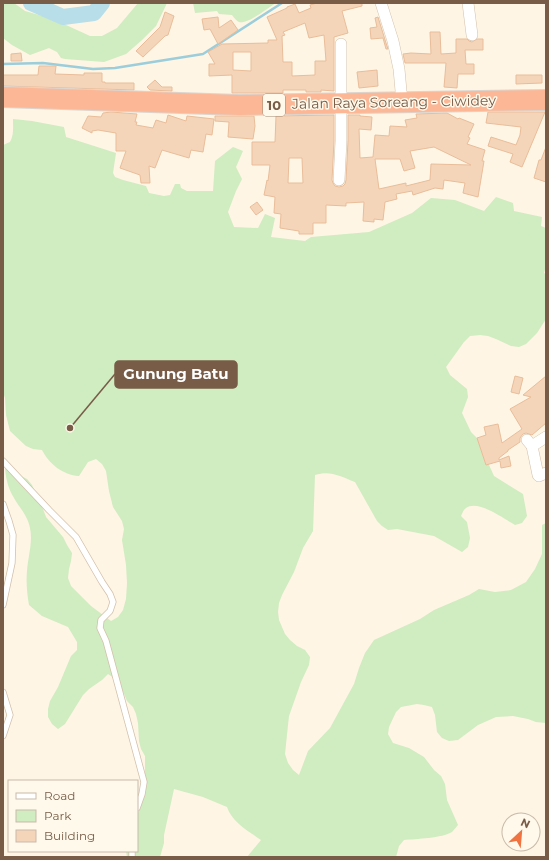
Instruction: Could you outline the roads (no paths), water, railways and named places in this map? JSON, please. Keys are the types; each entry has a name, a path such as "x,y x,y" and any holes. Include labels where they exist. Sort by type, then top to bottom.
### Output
{"highway":[{"name":"Jalan Raya Soreang - Ciwidey","path":"3,97 232,105 546,100"}],"street":[{"path":"381,3 393,41 399,69 402,102"},
{"path":"468,3 472,35"},
{"path":"339,180 341,141 341,44"},
{"path":"546,437 530,443 538,475 540,476 546,473"}],"lane":[{"path":"3,461 76,537 110,594 113,602 110,611 101,620 100,628 106,641 144,782 138,805"},
{"path":"3,504 10,521 13,535 12,563 3,605"},
{"path":"3,692 10,715 3,736"}],"waterway":[{"path":"31,3 63,17 94,13 102,3"},
{"path":"3,64 43,63 93,69 115,68 203,54 282,3"}],"place":[{"name":"Gunung Batu","path":"70,428"}]}
